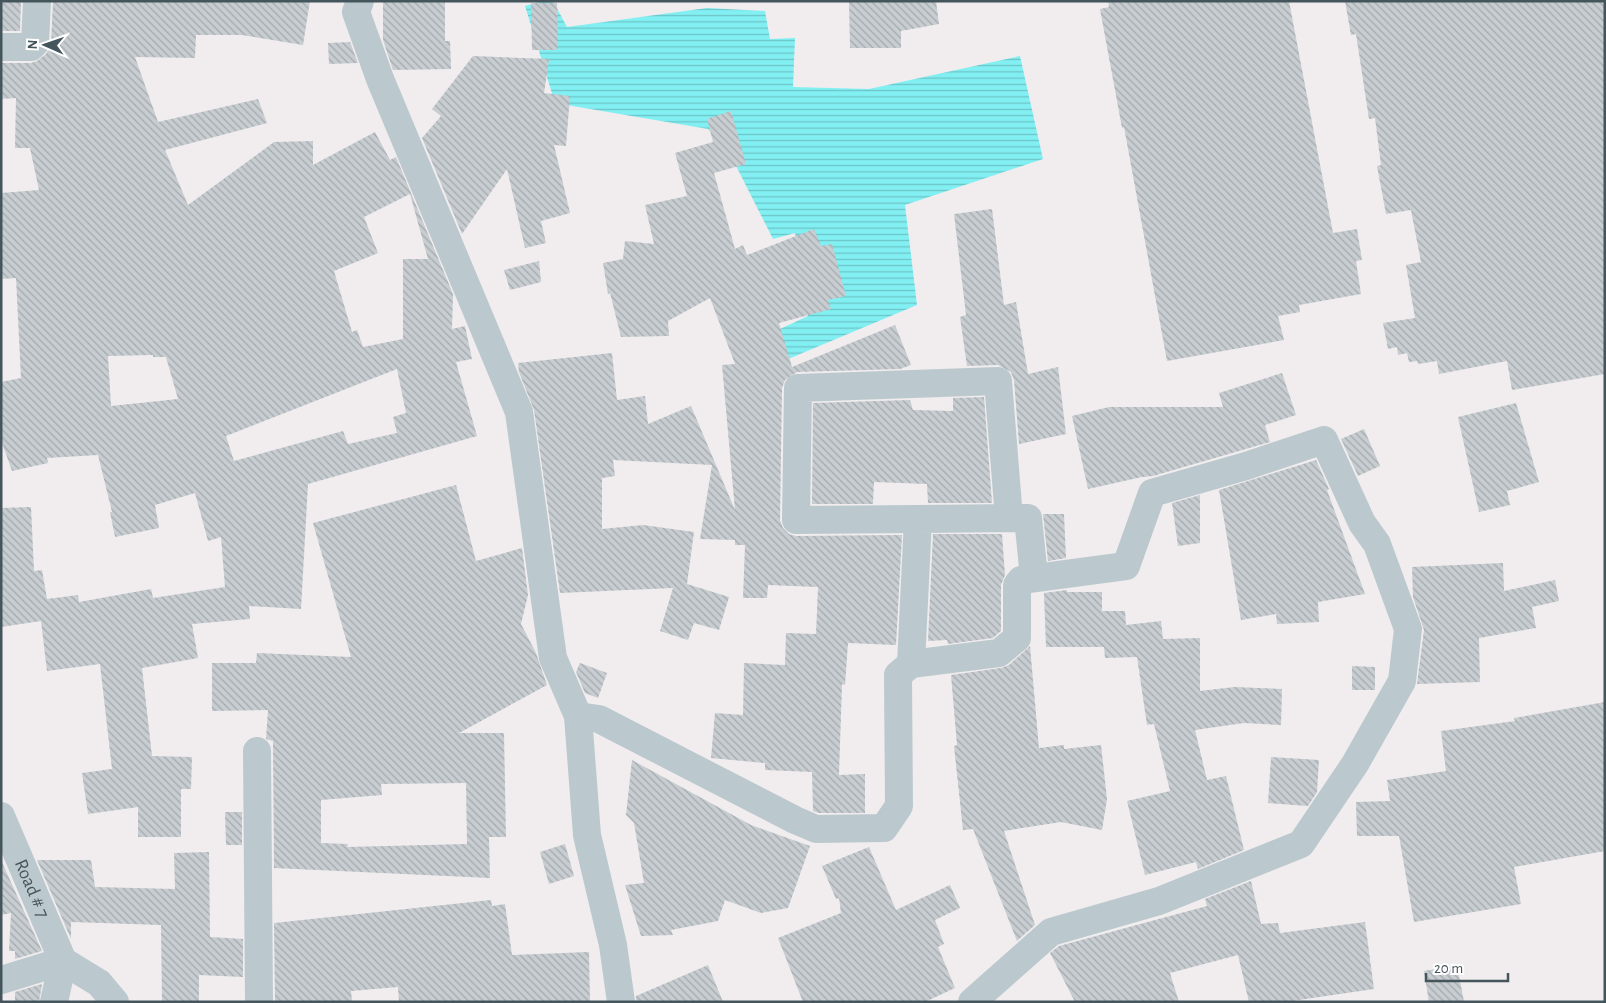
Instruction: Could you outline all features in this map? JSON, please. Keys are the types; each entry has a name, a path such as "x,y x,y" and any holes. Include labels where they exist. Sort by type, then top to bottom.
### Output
{"street":[{"path":"1,48 31,47 36,43 37,1"},
{"path":"360,1 356,12 380,79 518,412 554,658 578,716 587,835 613,945 621,1002"},
{"path":"1009,518 998,381 798,388 796,520 1028,518 1034,576"},
{"path":"578,716 598,719 816,829 884,828 899,806 898,675 911,664 999,653 1017,638 1017,585 1020,580 1034,576 1126,566 1152,492 1246,466 1324,440 1362,523 1376,544 1408,629 1402,681 1355,764 1300,844 1159,900 1051,932 972,1002"},
{"path":"911,664 918,518"},
{"path":"257,750 259,1002"},
{"name":"Road # 7","path":"1,816 62,961"},
{"path":"1,980 62,961 99,983 115,1002"},
{"path":"54,1002 62,961"}],"water":[{"path":"543,1 553,1 567,27 707,8 765,11 770,39 795,38 793,87 869,89 1020,56 1043,159 905,205 917,305 757,372 745,345 808,316 795,233 773,239 731,156 708,129 555,103 525,6"}],"building":[{"path":"21,1 20,31 1,31 1,3"},
{"path":"53,1 310,1 303,45 242,35 196,35 195,58 135,57 158,122 258,99 267,123 165,150 188,205 274,142 313,141 313,165 375,132 390,160 396,157 453,294 452,329 465,326 472,359 456,362 477,436 308,484 301,609 249,606 250,619 192,624 198,658 142,668 152,756 192,757 191,789 181,789 181,837 138,837 138,807 88,814 82,773 112,769 100,664 47,671 41,621 1,627 1,508 31,507 34,571 42,570 47,599 78,595 79,602 151,589 153,598 225,587 221,537 208,541 195,493 155,505 159,528 115,537 110,512 112,512 98,455 47,458 48,463 12,471 1,440 1,382 21,378 16,278 1,279 1,193 39,190 30,148 15,148 16,98 1,99 1,63 31,63 37,61 46,54 51,44","holes":["410,194 428,259 403,259 403,339 363,347 357,330 352,332 334,271 378,253 364,217","153,355 153,357 166,357 178,399 111,406 108,356","397,369 406,413 393,417 397,433 348,444 343,431 234,461 226,436"]},
{"path":"383,1 445,1 445,41 450,41 451,69 393,70 383,40"},
{"path":"849,1 936,1 939,24 901,31 901,48 850,48"},
{"path":"1108,1 1289,1 1333,233 1357,229 1362,260 1356,261 1361,294 1299,305 1300,312 1278,316 1284,340 1167,361 1124,127 1122,128 1100,9 1109,7"},
{"path":"1345,1 1605,1 1605,374 1512,390 1507,361 1439,374 1437,361 1418,364 1417,361 1409,362 1407,353 1398,355 1397,347 1388,349 1383,323 1415,318 1406,265 1421,262 1411,210 1386,214 1377,166 1381,165 1375,118 1369,119 1356,34 1351,35"},
{"path":"531,3 557,3 558,50 532,50"},
{"path":"350,42 358,63 329,64 328,43"},
{"path":"473,56 549,59 544,93 570,96 566,146 554,145 570,213 541,221 546,243 525,248 507,169 462,234 422,138 441,116 432,109"},
{"path":"731,111 746,164 714,173 735,249 743,245 747,255 814,229 821,246 832,244 846,296 828,300 831,309 779,323 792,367 895,325 911,365 900,369 797,372 785,380 782,388 780,520 783,528 789,534 796,536 902,535 896,645 848,643 845,685 842,684 839,775 865,774 865,813 819,813 813,811 812,772 765,770 765,763 711,758 715,713 743,715 744,663 785,665 786,633 816,634 818,587 768,585 767,598 743,598 745,545 735,545 735,540 700,539 712,465 613,460 615,476 602,478 602,529 643,525 694,532 687,584 729,597 719,630 694,623 688,640 660,631 673,588 560,593 534,410 519,372 518,363 612,353 617,400 645,396 648,424 691,406 735,510 722,365 735,364 710,298 668,321 669,336 621,337 610,293 608,294 603,263 623,259 625,241 654,244 645,205 687,196 675,153 713,142 707,119"},
{"path":"992,209 1004,305 1016,302 1028,374 1058,367 1066,434 1019,444 1014,380 1011,372 998,365 967,366 960,317 966,315 954,214"},
{"path":"539,261 541,282 510,290 504,270"},
{"path":"1282,373 1296,415 1265,425 1270,442 1153,476 1088,489 1072,416 1109,407 1223,407 1219,393"},
{"path":"984,397 992,503 928,503 927,484 874,482 873,504 812,504 813,403 910,400 913,410 953,411 953,398"},
{"path":"1516,403 1539,482 1507,491 1510,505 1479,512 1458,417"},
{"path":"1364,429 1380,466 1358,476 1341,439"},
{"path":"1316,460 1329,489 1327,490 1365,594 1318,602 1319,622 1277,624 1276,614 1241,620 1219,490"},
{"path":"456,485 476,561 522,548 528,595 521,624 536,653 547,685 459,733 504,733 506,837 489,837 490,878 274,868 273,741 266,739 268,710 212,711 212,663 256,663 257,653 351,657 313,523","holes":["466,783 467,844 347,847 348,844 321,843 321,800 382,795 381,784"]},
{"path":"1200,495 1200,543 1178,546 1172,503"},
{"path":"1043,514 1064,514 1066,558 1048,561"},
{"path":"933,534 1002,534 1005,575 1001,585 1001,631 993,638 948,644 947,640 928,641"},
{"path":"1503,563 1504,591 1555,580 1559,601 1532,607 1536,628 1479,638 1480,682 1417,684 1424,630 1413,597 1412,567"},
{"path":"1067,590 1067,592 1102,592 1102,611 1125,611 1126,625 1161,621 1163,639 1200,638 1200,691 1234,687 1282,689 1281,725 1244,723 1195,730 1207,780 1226,776 1244,850 1198,869 1196,862 1145,875 1127,801 1170,791 1154,724 1147,725 1137,657 1105,658 1104,647 1046,647 1044,593"},
{"path":"1030,646 1039,748 1064,745 1064,749 1101,745 1107,799 1102,830 1061,822 1004,831 1035,925 1017,941 973,829 963,830 954,746 957,745 951,675 1001,668 1009,665"},
{"path":"580,663 607,673 598,698 585,693 576,672"},
{"path":"1352,666 1375,667 1375,690 1352,690"},
{"path":"1605,702 1605,851 1514,867 1521,904 1414,922 1399,836 1357,836 1356,802 1390,801 1387,780 1446,771 1441,731 1515,721 1514,718"},
{"path":"1271,757 1319,760 1317,792 1308,806 1268,803"},
{"path":"632,760 751,825 810,846 788,908 761,913 725,900 718,921 671,930 673,935 641,936 625,885 644,883 634,823 626,815"},
{"path":"225,812 242,812 242,845 226,845"},
{"path":"565,844 574,876 549,884 540,852"},
{"path":"869,847 896,910 950,885 960,908 935,920 944,944 938,947 955,988 925,1002 803,1002 778,938 841,913 839,898 836,899 822,866"},
{"path":"209,852 210,937 243,939 243,977 199,975 199,1002 162,1002 161,925 71,922 71,939 37,860 91,860 95,887 175,889 174,853"},
{"path":"1,860 42,951 15,959 15,951 9,951 11,913 1,915"},
{"path":"1251,881 1261,924 1278,923 1280,933 1365,922 1374,989 1285,1002 1249,1002 1238,955 1170,973 1179,1002 1075,1002 1050,953 1059,946 1207,906 1205,899"},
{"path":"491,900 492,906 505,904 512,955 589,952 590,1002 399,1002 398,987 351,991 352,1001 275,1002 274,923"},
{"path":"708,965 723,1002 636,1002 636,996"},
{"path":"1457,965 1464,1002 1429,1002 1424,971"},
{"path":"42,984 39,1002 15,1002 15,992"}]}
